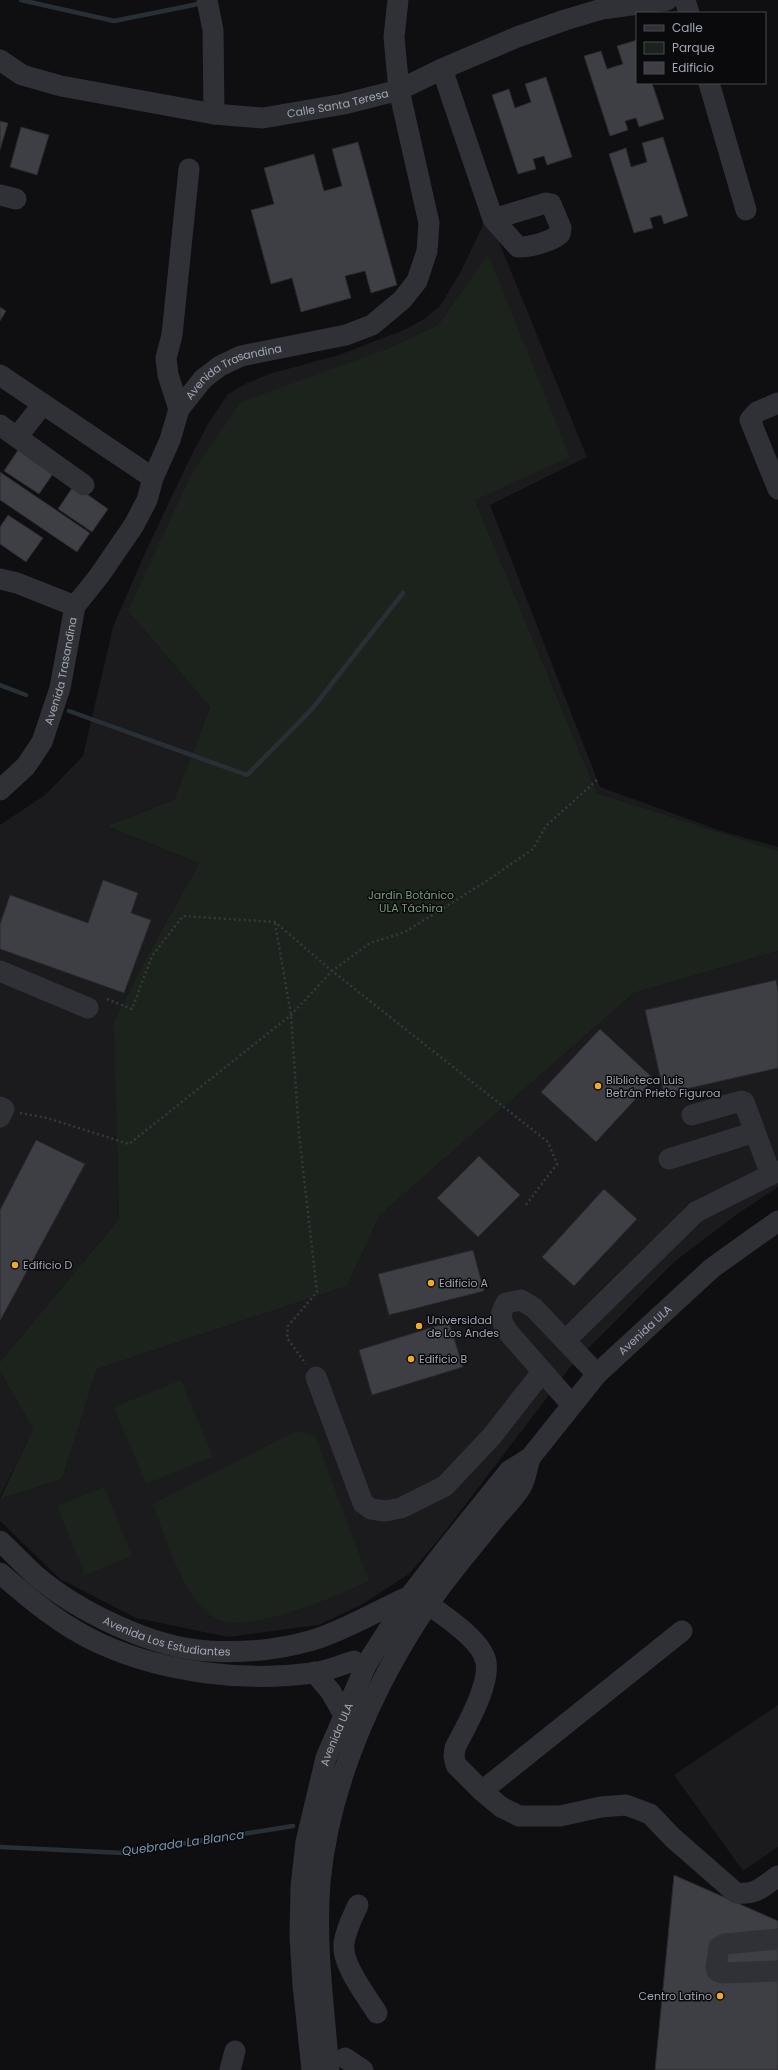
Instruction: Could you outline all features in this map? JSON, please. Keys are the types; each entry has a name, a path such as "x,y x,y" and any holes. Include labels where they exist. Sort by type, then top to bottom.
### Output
{"street":[{"path":"207,0 212,30 214,114"},
{"name":"Avenida Trasandina","path":"0,790 26,766 42,742 60,688 75,606 99,576 134,525 147,500 154,478 170,440 179,409 203,379 220,366 241,356 346,335 372,324 402,300 418,281 427,251 429,223 399,90 394,37 398,0"},
{"name":"Calle Santa Teresa","path":"0,60 22,75 61,86 214,114 263,118 344,104 399,90 442,69 517,37 565,20 602,9 667,0"},
{"path":"685,0 689,12"},
{"path":"442,69 493,220"},
{"path":"709,84 746,210"},
{"path":"179,409 168,375 166,358 172,335 189,169"},
{"path":"0,375 154,478"},
{"path":"778,403 757,412 750,420 778,489"},
{"path":"17,437 42,404"},
{"path":"0,425 84,485"},
{"path":"0,578 17,583 75,606"},
{"path":"0,971 97,1004"},
{"path":"566,1340 696,1212 774,1173 755,1132 746,1106 741,1101 692,1115"},
{"path":"669,1159 755,1132"},
{"name":"Avenida ULA","path":"312,2070 303,1985 300,1936 301,1887 306,1842 324,1766 344,1715 360,1663 521,1487 530,1458 597,1374 712,1268 778,1221"},
{"path":"572,1405 548,1376 542,1372 501,1322 500,1313 506,1303 521,1300 534,1308 597,1374"},
{"path":"316,1377 363,1503 371,1509 385,1511 401,1508 445,1486 453,1479 492,1436 542,1372"},
{"name":"Avenida Los Estudiantes","path":"0,1541 35,1576 98,1618 120,1628 162,1642 206,1651 234,1652 285,1647 314,1639 419,1600"},
{"path":"0,1573 36,1605 68,1626 102,1645 146,1660 206,1674 248,1676 314,1672 360,1663"},
{"path":"419,1600 456,1625 478,1646 486,1661 486,1674 477,1702 455,1748 454,1756 456,1765 482,1791 501,1807 519,1816 560,1816 601,1806 626,1805 650,1814 673,1838 736,1893 748,1894 756,1892 778,1876"},
{"name":"Avenida ULA","path":"337,2064 320,1961 320,1881 331,1821 344,1770 386,1671 419,1600"},
{"path":"482,1791 682,1631"},
{"path":"314,1639 360,1663 386,1671"},
{"path":"314,1672 331,1692 344,1715"},
{"path":"358,1905 347,1930 343,1945 347,1964 377,2013"},
{"path":"778,1939 725,1944 719,1947 716,1967 718,1971 722,1973 778,1971"},
{"path":"337,2064 363,2070"}],"path":[{"path":"1,1111 47,1118 129,1144 291,1014 332,972 370,943 405,932 533,850 546,826 597,780"},
{"path":"97,1004 132,1009 152,956 183,916 275,922 332,972 548,1142 557,1164 525,1206"},
{"path":"275,922 291,1014 299,1134 317,1292 288,1326 287,1338 316,1377"}],"shaded area":[{"path":"488,215 587,457 490,505 600,787 724,832 778,847 778,851 597,793 475,500 488,256 438,325 384,350 128,611 210,707 174,800 106,826 199,863 149,953 115,1022 119,1219 0,1362 0,825 45,795 83,756 113,627 145,553 190,458 208,424 228,394 247,383 269,374 339,355 406,329 424,319 440,306 461,271"},
{"name":"Universidad de Los Andes","path":"778,951 778,1187 736,1215 674,1262 571,1366 440,1538 409,1574 361,1605 319,1625 228,1637 136,1618 60,1579 0,1521 0,1499 62,1479 97,1369 347,1286 380,1215 634,993"},
{"path":"0,1371 33,1429 0,1497"},
{"path":"778,1705 778,1847 743,1871 674,1775"}],"green space":[{"name":"Jardín Botánico ULA Táchira","path":"488,255 570,457 475,500 597,793 778,851 778,951 634,993 380,1215 347,1286 97,1369 62,1479 0,1499 33,1429 0,1371 0,1362 119,1219 114,1022 149,953 199,863 106,826 174,800 210,707 128,611 192,473 241,402 384,350 438,325"},
{"path":"181,1380 213,1457 146,1484 114,1407"},
{"path":"296,1431 315,1436 369,1581 315,1604 268,1618 246,1622 227,1622 213,1617 202,1608 184,1581 176,1565 153,1504"},
{"path":"104,1487 132,1556 85,1575 57,1506"}],"building":[{"path":"636,40 636,84 652,84 664,119 639,127 636,118 625,121 628,130 610,136 584,56 601,51 607,69 623,64 617,46"},
{"path":"546,77 572,157 547,165 544,156 533,159 536,169 518,174 492,95 509,89 515,108 531,102 525,84"},
{"path":"0,121 8,123 0,150"},
{"path":"21,127 49,135 37,175 10,167"},
{"path":"663,137 688,216 664,224 661,215 650,218 653,228 634,233 609,154 626,148 631,167 647,162 642,143"},
{"path":"358,142 397,285 371,293 365,271 345,276 351,298 301,312 292,278 271,284 251,210 274,204 264,168 314,154 324,191 342,186 332,149"},
{"path":"0,307 6,311 0,321"},
{"path":"20,447 55,471 39,494 4,471"},
{"path":"0,472 90,533 77,552 0,500"},
{"path":"74,485 108,509 92,532 58,509"},
{"path":"8,515 43,538 26,562 0,544 0,527"},
{"path":"103,880 138,893 131,913 151,920 124,993 0,949 0,924 10,895 88,923"},
{"path":"776,980 778,991 778,1068 664,1094 645,1010"},
{"name":"Biblioteca Luis Betrán Prieto Figuroa","path":"600,1029 654,1079 596,1142 541,1092"},
{"name":"Edificio D","path":"36,1140 85,1164 0,1321 0,1210"},
{"path":"479,1156 520,1195 478,1237 437,1198"},
{"path":"604,1189 637,1219 574,1286 542,1257"},
{"name":"Edificio A","path":"473,1250 484,1291 389,1315 378,1274"},
{"name":"Edificio B","path":"449,1322 463,1367 372,1395 359,1350"},
{"name":"Centro Latino","path":"674,1875 778,1921 778,2070 655,2070"}],"waterway":[{"path":"21,0 114,21 203,3"},
{"path":"69,711 247,775 312,709 403,593"},
{"path":"0,685 26,695"},
{"name":"Quebrada La Blanca","path":"0,1847 123,1853 293,1826"}],"place":[{"name":"Biblioteca Luis Betrán Prieto Figuroa","path":"598,1086"},
{"name":"Edificio D","path":"15,1265"},
{"name":"Edificio A","path":"431,1283"},
{"name":"Universidad de Los Andes","path":"419,1326"},
{"name":"Edificio B","path":"411,1359"},
{"name":"Centro Latino","path":"720,1996"}]}
